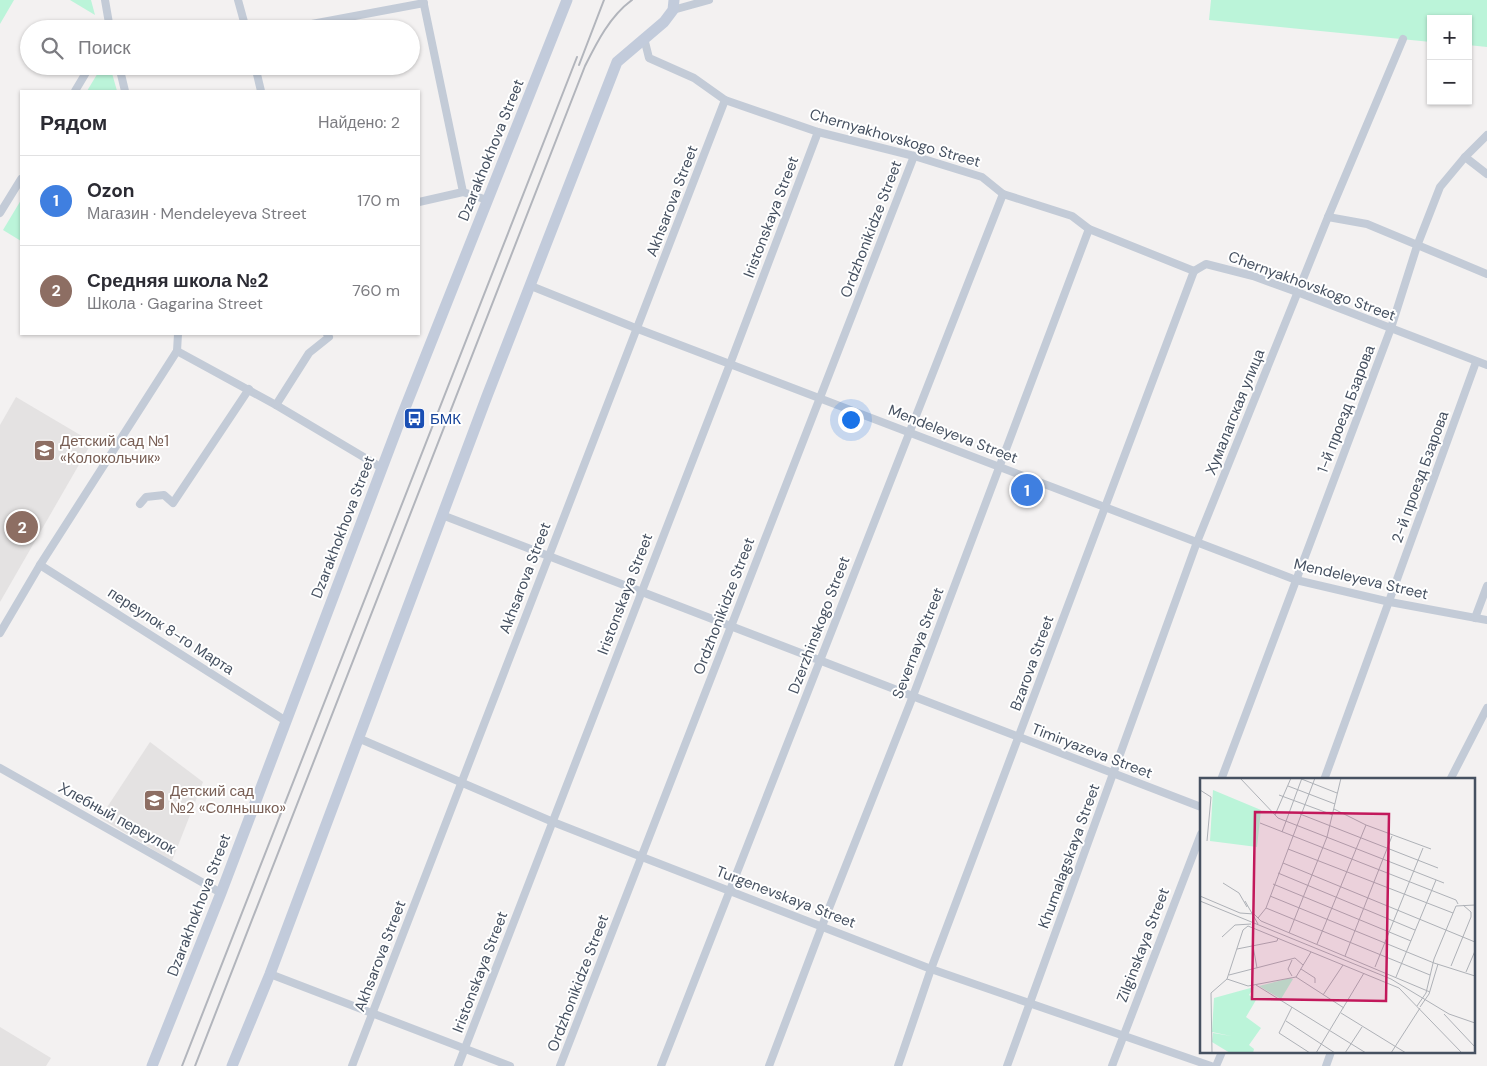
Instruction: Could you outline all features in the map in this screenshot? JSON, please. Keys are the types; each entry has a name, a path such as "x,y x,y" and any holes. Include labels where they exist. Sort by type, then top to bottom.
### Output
{"street":[{"path":"105,0 108,20"},
{"path":"238,0 244,20"},
{"name":"Dzarakhokhova Street","path":"152,1066 221,892 382,468 568,0"},
{"path":"232,1066 270,974 442,515 618,62 664,22 673,5 709,0"},
{"path":"331,20 423,2 463,192"},
{"name":"Chernyakhovskogo Street","path":"644,38 649,58 694,78 725,100 818,132 914,156 982,177 1003,194 1072,216 1089,229 1194,271 1206,264 1214,265 1298,292 1487,365"},
{"name":"Хумалагская улица","path":"1197,542 1328,218 1403,39"},
{"path":"76,90 85,75"},
{"path":"121,75 125,90"},
{"path":"258,75 262,90"},
{"name":"Akhsarova Street","path":"352,1066 374,1013 547,556 638,329 725,100"},
{"name":"Iristonskaya Street","path":"458,1066 818,132"},
{"name":"1-й проезд Бзарова","path":"1296,580 1391,328 1417,246 1440,187 1465,157 1487,135"},
{"name":"Ordzhonikidze Street","path":"560,1066 914,156"},
{"path":"1465,157 1487,174"},
{"path":"0,214 20,180"},
{"path":"420,202 463,192 488,200"},
{"name":"Dzerzhinskogo Street","path":"661,1066 1003,194"},
{"path":"1328,218 1366,224 1487,274"},
{"name":"Severnaya Street","path":"769,1066 913,696 998,466 1089,229"},
{"name":"Bzarova Street","path":"898,1066 931,969 1020,738 1104,508 1194,271"},
{"name":"Mendeleyeva Street","path":"531,286 820,399 1296,580 1390,602 1487,620"},
{"path":"0,633 40,565 177,351 178,335"},
{"path":"276,405 309,353 329,337 328,335"},
{"path":"177,351 249,389 382,468"},
{"name":"2-й проезд Бзарова","path":"1325,778 1476,362"},
{"path":"140,504 146,497 164,495 174,503 249,389"},
{"name":"Timiryazeva Street","path":"442,515 1200,807"},
{"name":"Khumalagskaya Street","path":"1007,1066 1197,542"},
{"name":"переулок 8-го Марта","path":"40,565 286,721"},
{"path":"1222,778 1296,580"},
{"path":"1475,618 1487,586"},
{"path":"1451,778 1487,708"},
{"name":"Turgenevskaya Street","path":"358,738 553,822 931,969 1211,1066"},
{"name":"Хлебный переулок","path":"0,768 221,892"},
{"name":"Zilginskaya Street","path":"1112,1066 1200,837"},
{"path":"270,974 510,1066"},
{"path":"1216,1066 1221,1054"},
{"path":"1326,1066 1330,1054"}],"shaded area":[{"path":"16,397 92,442 0,602 0,425"},
{"name":"Детский сад №2 «Солнышко»","path":"150,742 203,782 172,861 100,818"},
{"path":"0,1027 51,1058 46,1066 0,1066"}],"green space":[{"path":"0,0 14,0 0,24"},
{"path":"70,0 91,0 95,15"},
{"path":"1211,0 1487,0 1487,47 1472,45 1472,15 1427,15 1427,42 1209,20"},
{"path":"97,75 113,75 117,90 88,90"},
{"path":"20,202 20,240 3,230"}],"railway":[{"path":"579,65 604,0"},
{"path":"195,1066 585,66 599,39 611,22 624,6 632,0"},
{"path":"182,1066 577,57"}],"place":[{"name":"БМК","path":"414,419"},
{"name":"Детский сад №1 «Колокольчик»","path":"44,450"},
{"name":"Ozon","path":"1027,490"},
{"name":"Средняя школа №2","path":"22,527"},
{"name":"Детский сад №2 «Солнышко»","path":"154,800"}]}
